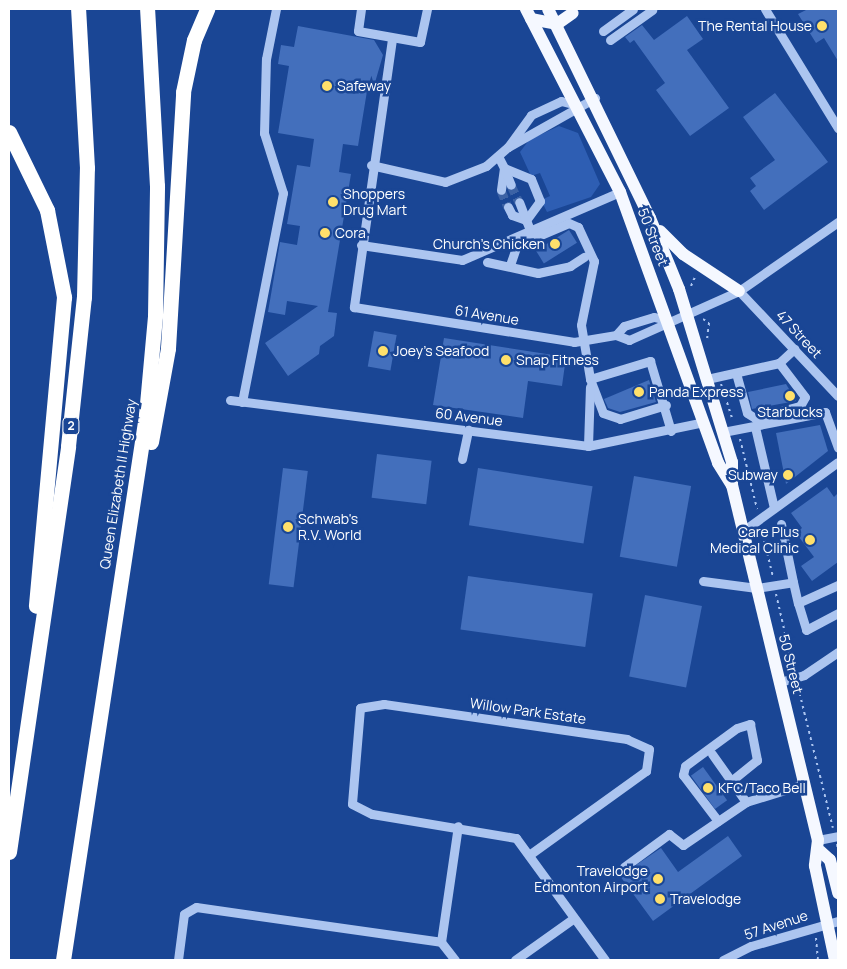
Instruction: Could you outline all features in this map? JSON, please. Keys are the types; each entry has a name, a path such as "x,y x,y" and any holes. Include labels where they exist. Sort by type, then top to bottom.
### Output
{"highway":[{"name":"2","path":"9,852 68,446 84,297 86,159 78,9"},
{"name":"Queen Elizabeth II Highway","path":"63,960 146,415 157,277 157,169 147,9"},
{"path":"125,551 158,414 174,276 183,92 194,40 207,9"},
{"path":"9,132 47,210 62,274 64,307 17,798"}],"main road":[{"name":"50 Street","path":"548,9 595,98 650,218 686,313 732,462 732,485 819,846 830,860 838,893"},
{"path":"529,14 557,24 575,11"},
{"path":"565,40 575,11"},
{"name":"50 Street","path":"529,14 578,105 620,192 718,463 732,485"},
{"path":"650,218 669,243 739,291"},
{"name":"50 Street","path":"819,846 815,866 835,960"}],"street":[{"path":"242,402 283,193 264,133 266,59 276,9"},
{"path":"361,9 358,31 392,39 420,42 427,9"},
{"path":"603,30 633,9"},
{"path":"765,9 838,128"},
{"path":"610,40 652,10"},
{"path":"392,39 371,165 361,246 462,260 620,192"},
{"path":"508,147 567,118 578,105 595,98"},
{"path":"371,165 445,182 486,166 508,147 531,115 561,101 578,105"},
{"path":"498,156 511,185"},
{"path":"501,190 504,168"},
{"path":"504,168 531,179 540,201 526,220"},
{"path":"519,202 530,230"},
{"path":"508,207 512,215 526,220"},
{"name":"61 Avenue","path":"361,246 354,307 581,341 616,336 629,340 658,330 666,320 739,291 838,222"},
{"path":"510,265 518,245 568,223 578,227 594,261 581,341 590,379 603,412 620,419 666,405"},
{"path":"487,262 510,265 538,273 570,266 584,257"},
{"name":"47 Street","path":"739,291 838,396"},
{"name":"61 Avenue","path":"616,336 624,326 654,317 666,320"},
{"path":"707,380 780,363 794,349"},
{"path":"590,379 650,361 666,405 671,431"},
{"path":"736,373 747,413 755,418 800,406 806,397 780,363"},
{"path":"588,446 590,379"},
{"name":"60 Avenue","path":"230,400 588,446 671,431 704,422"},
{"path":"723,432 755,428 826,412 838,448"},
{"path":"755,428 774,508"},
{"path":"462,459 468,430"},
{"path":"743,531 838,462"},
{"path":"781,524 793,582 806,630 838,612"},
{"path":"703,581 757,588 793,582"},
{"path":"798,603 838,584"},
{"path":"780,682 804,675 838,652"},
{"name":"Willow Park Estate","path":"384,704 627,739 649,749 646,771 529,855 516,838 458,826 372,814 352,804 360,708 384,704"},
{"path":"718,822 683,775 686,766 737,728 750,724 757,760 730,781"},
{"path":"712,754 746,802"},
{"path":"624,867 669,834 684,845 746,802 804,784"},
{"path":"441,942 458,826"},
{"path":"819,846 838,836"},
{"path":"529,855 605,960"},
{"path":"178,960 184,914 196,907 441,942 455,960"},
{"path":"515,960 574,918"},
{"name":"57 Avenue","path":"723,960 826,924"}],"path":[{"path":"691,286 698,270"},
{"path":"818,960 826,924"}],"shaded area":[{"path":"559,126 578,133 600,184 591,197 547,212 541,200 550,196 540,173 531,176 520,152 529,140"}],"building":[{"name":"The Rental House","path":"808,9 838,9 838,61 824,38 816,43 798,14"},
{"path":"687,16 703,39 687,50 729,108 690,136 656,90 665,83 634,40 630,43 625,37 642,25 654,40"},
{"path":"298,26 374,40 383,55 374,86 368,85 358,146 343,144 339,172 351,174 328,312 337,313 334,336 320,346 319,354 288,376 265,343 318,306 287,301 285,315 268,312 280,242 297,245 300,226 287,224 297,165 310,167 314,139 278,133 289,66 278,64 281,45 294,47"},
{"path":"775,93 828,162 764,210 750,191 756,186 750,178 775,160 743,117"},
{"name":"Church's Chicken","path":"569,230 577,243 544,263 536,251"},
{"name":"Joey's Seafood","path":"374,331 397,335 390,370 368,366"},
{"path":"444,338 566,357 562,386 528,381 523,418 433,405"},
{"name":"Panda Express","path":"649,380 656,402 620,412 608,408 604,399"},
{"path":"786,384 796,401 752,409 748,392"},
{"path":"820,425 828,451 786,484 776,433"},
{"path":"377,454 432,461 426,504 372,498"},
{"name":"Schwab's R.V. World","path":"283,468 308,471 294,587 269,584"},
{"path":"478,468 593,486 583,543 469,525"},
{"path":"634,476 691,486 677,567 620,557"},
{"path":"827,487 834,497 838,493 838,562 812,581 801,566 814,557 796,533 802,528 791,513"},
{"path":"468,576 593,594 585,647 460,629"},
{"path":"645,595 702,606 686,688 629,676"},
{"name":"KFC/Taco Bell","path":"703,767 727,800 715,809 691,776"},
{"name":"Travelodge","path":"728,836 742,856 653,921 620,876 661,848 678,872"}],"tunnel":[{"path":"511,185 519,202"},
{"path":"501,190 508,207"}],"place":[{"name":"The Rental House","path":"822,26"},
{"name":"Safeway","path":"327,86"},
{"name":"Shoppers Drug Mart","path":"333,202"},
{"name":"Cora","path":"325,233"},
{"name":"Church's Chicken","path":"555,244"},
{"name":"Joey's Seafood","path":"383,351"},
{"name":"Snap Fitness","path":"506,360"},
{"name":"Panda Express","path":"639,392"},
{"name":"Starbucks","path":"790,396"},
{"name":"Subway","path":"788,475"},
{"name":"Schwab's R.V. World","path":"288,527"},
{"name":"Care Plus Medical Clinic","path":"810,540"},
{"name":"KFC/Taco Bell","path":"708,788"},
{"name":"Travelodge Edmonton Airport","path":"658,879"},
{"name":"Travelodge","path":"660,899"}]}
